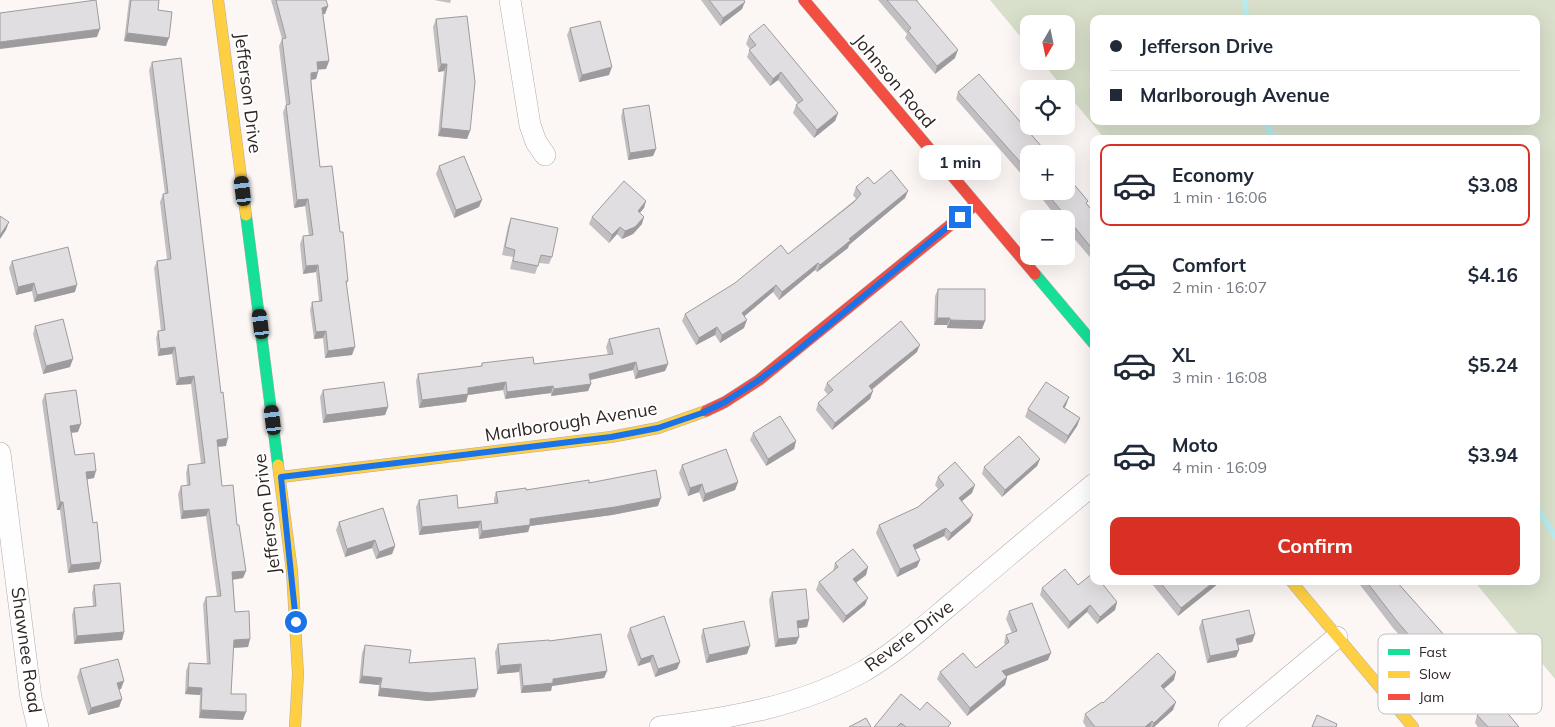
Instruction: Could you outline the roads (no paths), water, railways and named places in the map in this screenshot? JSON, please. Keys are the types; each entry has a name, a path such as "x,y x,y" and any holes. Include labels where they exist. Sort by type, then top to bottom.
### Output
{"street":[{"name":"Jefferson Drive","path":"218,0 281,477 296,622 298,674 295,727"},
{"path":"510,0 530,125 536,142 545,155"},
{"name":"Johnson Road","path":"804,0 1090,339"},
{"name":"Marlborough Avenue","path":"281,477 611,437 658,428 702,413 725,402 767,374 976,205"},
{"name":"Shawnee Road","path":"0,453 31,698 38,727"},
{"name":"Revere Drive","path":"660,727 735,717 765,710 803,698 864,671 905,642 1090,487"},
{"path":"1294,585 1378,686"},
{"path":"1229,727 1337,637"},
{"path":"1402,714 1413,727"}],"waterway":[{"path":"1245,0 1246,15"},
{"path":"1266,125 1272,135"},
{"path":"1540,512 1555,536"}]}
